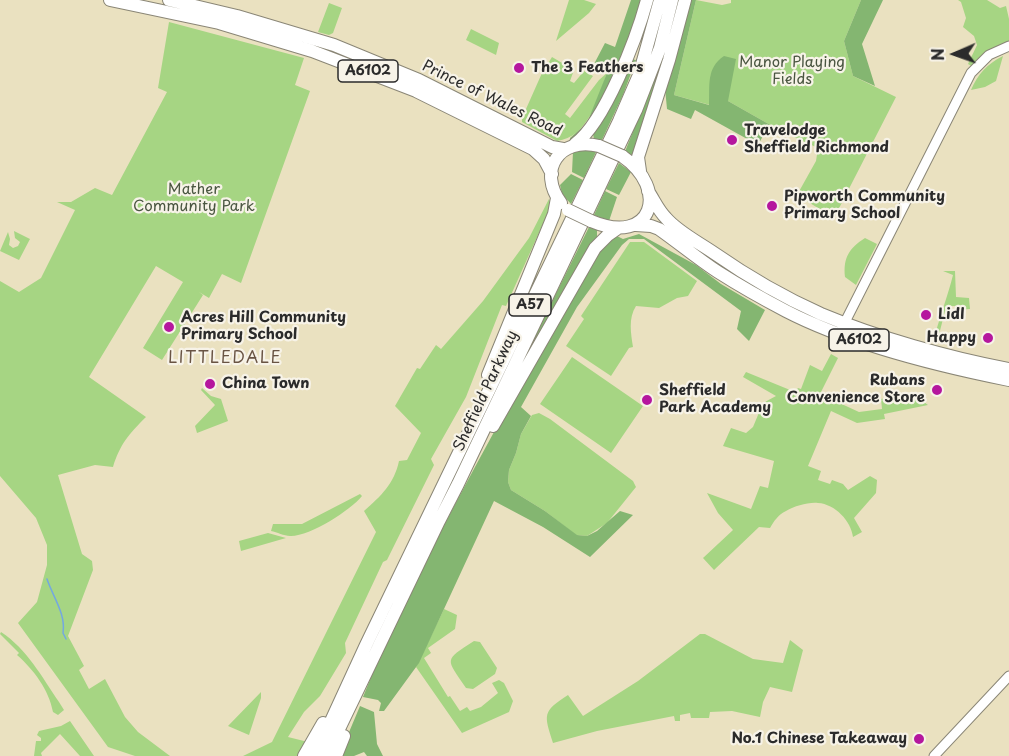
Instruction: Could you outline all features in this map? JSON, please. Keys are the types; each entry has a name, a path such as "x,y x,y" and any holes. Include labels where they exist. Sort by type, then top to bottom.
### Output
{"highway":[{"name":"Prince of Wales Road","path":"110,0 241,29 351,65 416,91 534,149 544,159 552,174"},
{"name":"Prince of Wales Road","path":"168,0 237,16 334,45 419,80 552,147 569,147"},
{"path":"552,174 554,161 593,125 631,50 647,0"},
{"name":"Sheffield Parkway","path":"315,756 366,645 626,106 652,35 660,0"},
{"name":"Sheffield Parkway","path":"326,756 636,110 660,48 672,0"},
{"path":"640,171 638,157 669,60 685,0"},
{"name":"A6102","path":"569,147 588,143 622,156 640,171 648,191 665,217 696,241 762,284 868,344 1009,380"},
{"name":"A6102","path":"552,174 557,198 568,210 591,221 618,228 636,225 659,229 719,273 789,312 842,328 1009,369"},
{"path":"636,225 648,211 650,201 648,191"},
{"path":"459,452 554,214 557,198"},
{"path":"458,484 595,248 608,234 618,228"},
{"path":"304,756 366,645"},
{"path":"336,756 366,685 373,659"}],"street":[{"path":"842,328 970,73 989,55 1009,46"},
{"path":"934,756 1009,676"}],"green space":[{"path":"569,0 584,0 596,4 589,13 556,41"},
{"path":"631,0 643,0 639,17 594,120 570,141 570,138 587,123 607,73 593,66 605,43 615,47"},
{"path":"689,0 696,0 674,95 709,105 710,78 714,66 724,56 736,59 728,101 781,131 775,134 764,134 758,145 695,110 691,119 667,109 665,88"},
{"name":"Manor Playing Fields","path":"696,0 722,5 731,3 731,0 861,0 844,41 853,76 896,97 834,218 797,195 816,161 818,148 781,131 728,101 711,73 710,105 674,95"},
{"path":"861,0 883,0 862,44 875,86 853,76 844,41"},
{"path":"958,0 987,0 1000,8 1006,6 1009,19 1009,43 973,67 968,64 977,45 974,36 963,27 966,18 961,2"},
{"path":"329,3 342,8 333,33 329,35 318,32"},
{"name":"Mather Community Park","path":"169,22 304,58 295,85 310,91 241,283 222,274 209,298 199,292 203,295 162,360 143,348 183,282 156,266 89,377 146,417 126,440 113,467 95,465 58,475 82,554 92,561 93,570 68,636 84,666 79,670 89,689 105,679 125,717 138,732 170,756 135,756 108,747 18,623 37,602 47,565 47,545 36,518 0,476 0,281 19,292 41,278 75,210 57,202 71,202 95,188 112,195 167,92 158,88"},
{"path":"471,29 499,43 496,55 466,40"},
{"path":"1003,56 996,81 985,87 971,90 984,70"},
{"path":"552,57 574,70 570,81 574,83 584,71 593,76 565,114 570,118 607,73 595,105 584,125 568,138 557,141 522,122 542,73"},
{"path":"631,59 636,60 601,142 594,139 593,134"},
{"path":"662,59 664,59 634,154 628,156 624,154"},
{"path":"583,149 596,152 584,178 572,172 573,152"},
{"path":"619,163 631,172 619,195 606,189"},
{"path":"571,174 583,180 571,204 562,194 560,185"},
{"path":"605,191 617,197 609,221 594,215"},
{"path":"549,199 551,206 506,306 502,305 466,397 431,459 434,465 387,560 383,562 345,643 346,653 320,696 304,712 288,737 308,742 300,756 243,756 272,742 376,532 364,511 386,489 399,461 407,460 421,433 395,406 417,368 420,369 436,345 441,349 483,301 529,238"},
{"path":"590,225 597,230 597,237 511,384"},
{"path":"14,231 30,239 19,260 0,251 8,232 9,245 13,248 18,246 20,242 15,238"},
{"path":"639,234 696,265 721,284 765,310 749,341 737,329 741,311 644,239 629,239 622,245 577,307 521,407 531,416 521,434 509,470 508,482 511,490 545,511 577,535 587,536 597,531 620,511 633,515 590,557 543,527 494,501 419,663 384,711 379,711 381,703 378,700 363,697 396,620 460,495 598,248 617,236 623,239"},
{"path":"865,238 877,244 856,285 845,277 845,264 851,250"},
{"path":"630,242 644,242 697,281 688,296 677,298 659,308 636,306 631,321 633,347 629,348 611,376 566,346 584,319 581,316"},
{"path":"943,271 955,271 956,297 969,298 970,309 956,310 956,306 946,306 937,343 934,342 935,335 953,275"},
{"path":"831,354 838,358 820,394 859,412 882,409 881,399 900,396 911,396 928,405 884,414 885,419 857,423 831,411 808,466 821,471 818,480 830,484 832,480 843,484 848,490 870,476 877,480 876,493 854,518 862,532 853,537 846,519 830,506 818,503 802,505 781,514 770,528 759,527 714,570 703,558 733,530 718,513 707,493 751,509 760,486 768,488 774,461 723,446 731,428 746,433 753,427 763,403 776,396 743,377 746,372 795,392 798,388 801,389 810,365 822,371"},
{"path":"572,357 643,406 611,453 540,404"},
{"path":"202,388 211,396 221,399 228,421 197,433 195,426 215,405 201,390"},
{"path":"539,413 633,481 636,487 607,523 587,536 576,535 545,511 511,490 508,482 509,470 521,434 532,415"},
{"path":"360,494 362,496 349,508 329,522 308,532 290,536 271,531 273,524 302,524"},
{"path":"268,533 286,538 241,551 239,541"},
{"path":"444,609 457,615 455,629 428,648 431,653 424,658 448,697 450,696 460,711 467,707 470,711 481,707 498,693 492,683 499,680 504,683 513,701 509,712 462,733 416,667"},
{"path":"1,632 19,647 40,673 64,710 58,715 53,712 40,681 17,655 19,653 0,634"},
{"path":"700,634 705,634 753,659 783,663 790,640 803,650 792,692 770,687 763,702 760,717 732,711 710,712 709,718 691,718 690,713 680,715 680,721 675,721 674,716 597,731 553,743 547,714 553,706 568,695 583,716 638,681"},
{"path":"474,641 480,642 497,668 495,674 473,689 466,688 454,671 451,661 457,653"},
{"path":"261,692 249,735 228,726"},
{"path":"360,706 374,712 377,744 383,756 367,756 364,752 354,756 339,756"},
{"path":"70,721 94,756 80,756 60,734 41,753 42,756 34,756 36,741 41,741 37,735 39,731 61,726"}],"waterway":[{"path":"47,579 61,612 63,633 66,639"}],"place":[{"name":"The 3 Feathers","path":"519,68"},
{"name":"Travelodge Sheffield Richmond","path":"732,140"},
{"name":"Pipworth Community Primary School","path":"772,206"},
{"name":"Lidl","path":"926,315"},
{"name":"Acres Hill Community Primary School","path":"169,327"},
{"name":"Happy","path":"988,338"},
{"name":"China Town","path":"210,384"},
{"name":"Rubans Convenience Store","path":"937,390"},
{"name":"Sheffield Park Academy","path":"647,400"},
{"name":"No.1 Chinese Takeaway","path":"919,739"}],"district":[{"name":"LITTLEDALE","path":"225,359"}]}
